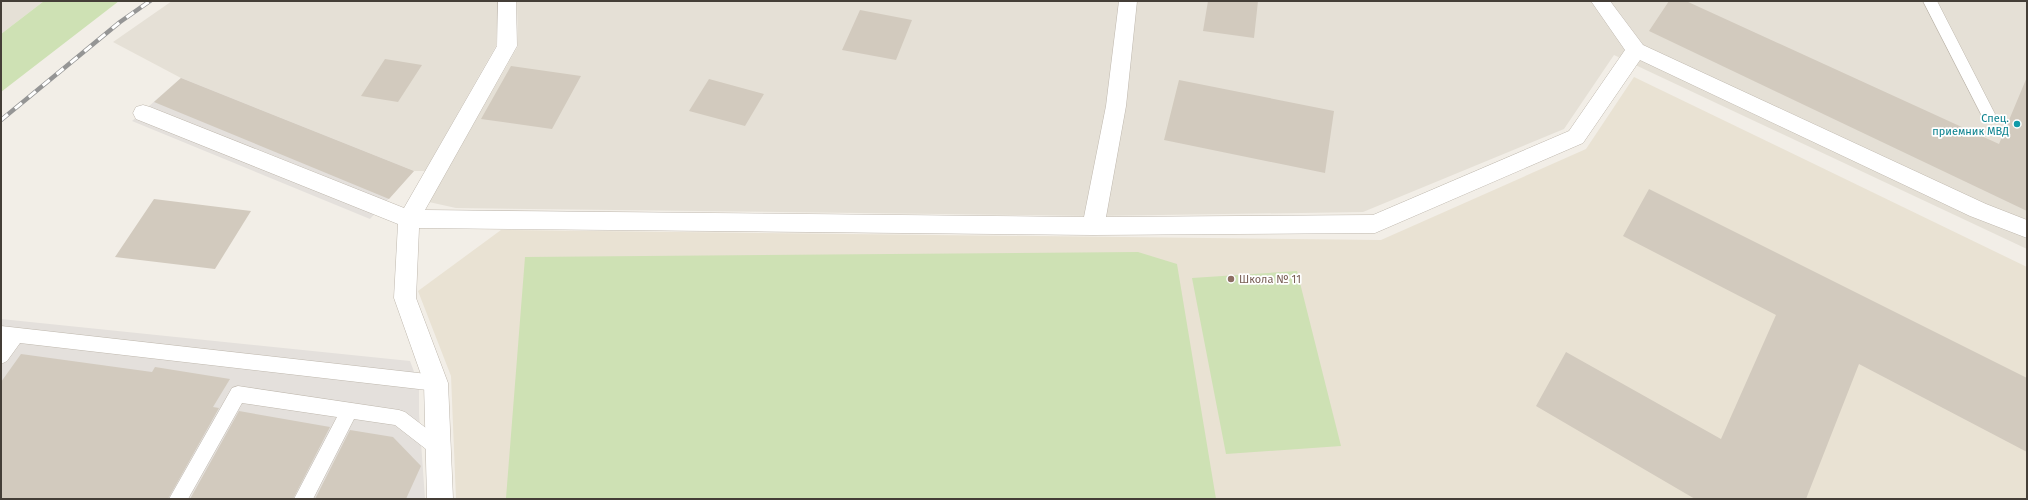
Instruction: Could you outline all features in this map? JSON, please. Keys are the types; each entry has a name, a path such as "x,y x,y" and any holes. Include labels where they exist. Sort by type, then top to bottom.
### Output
{"street":[{"path":"440,499 437,447 436,383 405,298 409,219 507,46 507,1"},
{"path":"1093,226 1116,106 1128,1"},
{"path":"1600,1 1636,50 1978,210 2027,229"},
{"path":"143,113 409,219 1093,226 1375,224 1576,137 1636,50"}],"lane":[{"path":"1930,1 1988,114"},
{"path":"1,356 8,334 436,383"},
{"path":"178,499 238,394 398,418 437,447"},
{"path":"304,499 350,411"}],"shaded area":[{"path":"1,1 44,1 1,34"},
{"path":"172,1 498,1 496,46 425,171 414,171 181,78 113,42"},
{"path":"517,1 2027,1 2027,249 1614,55 1564,129 1363,212 1094,216 456,208 429,202 518,46"},
{"name":"Школа № 11","path":"1634,77 2027,267 2027,499 456,499 451,376 418,291 501,230 1381,240 1586,149"},
{"path":"181,78 414,171 370,219 132,121"},
{"path":"1,319 410,361 419,385 419,414 425,499 1,499"}],"green space":[{"path":"44,1 119,1 1,92 1,34"},
{"path":"1138,252 1177,264 1216,499 506,498 525,257"},
{"path":"1297,271 1341,446 1226,454 1192,278"}],"building":[{"path":"1208,1 1258,1 1254,38 1203,31"},
{"path":"1669,1 1686,1 1999,144 2027,77 2027,211 1649,31"},
{"path":"860,10 912,20 896,60 842,50"},
{"path":"385,59 422,65 398,102 361,96"},
{"path":"511,66 581,76 552,129 481,119"},
{"path":"181,78 414,171 389,199 154,102"},
{"path":"709,79 764,94 745,126 689,111"},
{"path":"1179,80 1334,111 1325,173 1164,140"},
{"path":"1649,189 2027,378 2027,452 1859,364 1806,499 1695,499 1536,406 1566,352 1721,439 1776,315 1623,236"},
{"path":"154,199 251,211 215,269 115,257"},
{"path":"21,354 152,372 155,367 230,379 213,407 219,408 168,499 1,499 1,382"},
{"path":"239,411 330,427 293,499 190,499"},
{"path":"350,430 393,437 421,466 406,499 315,499"}],"railway":[{"path":"1,120 120,22 150,1"}],"place":[{"name":"Спец. приемник МВД","path":"2017,124"},
{"name":"Школа № 11","path":"1231,279"}]}
